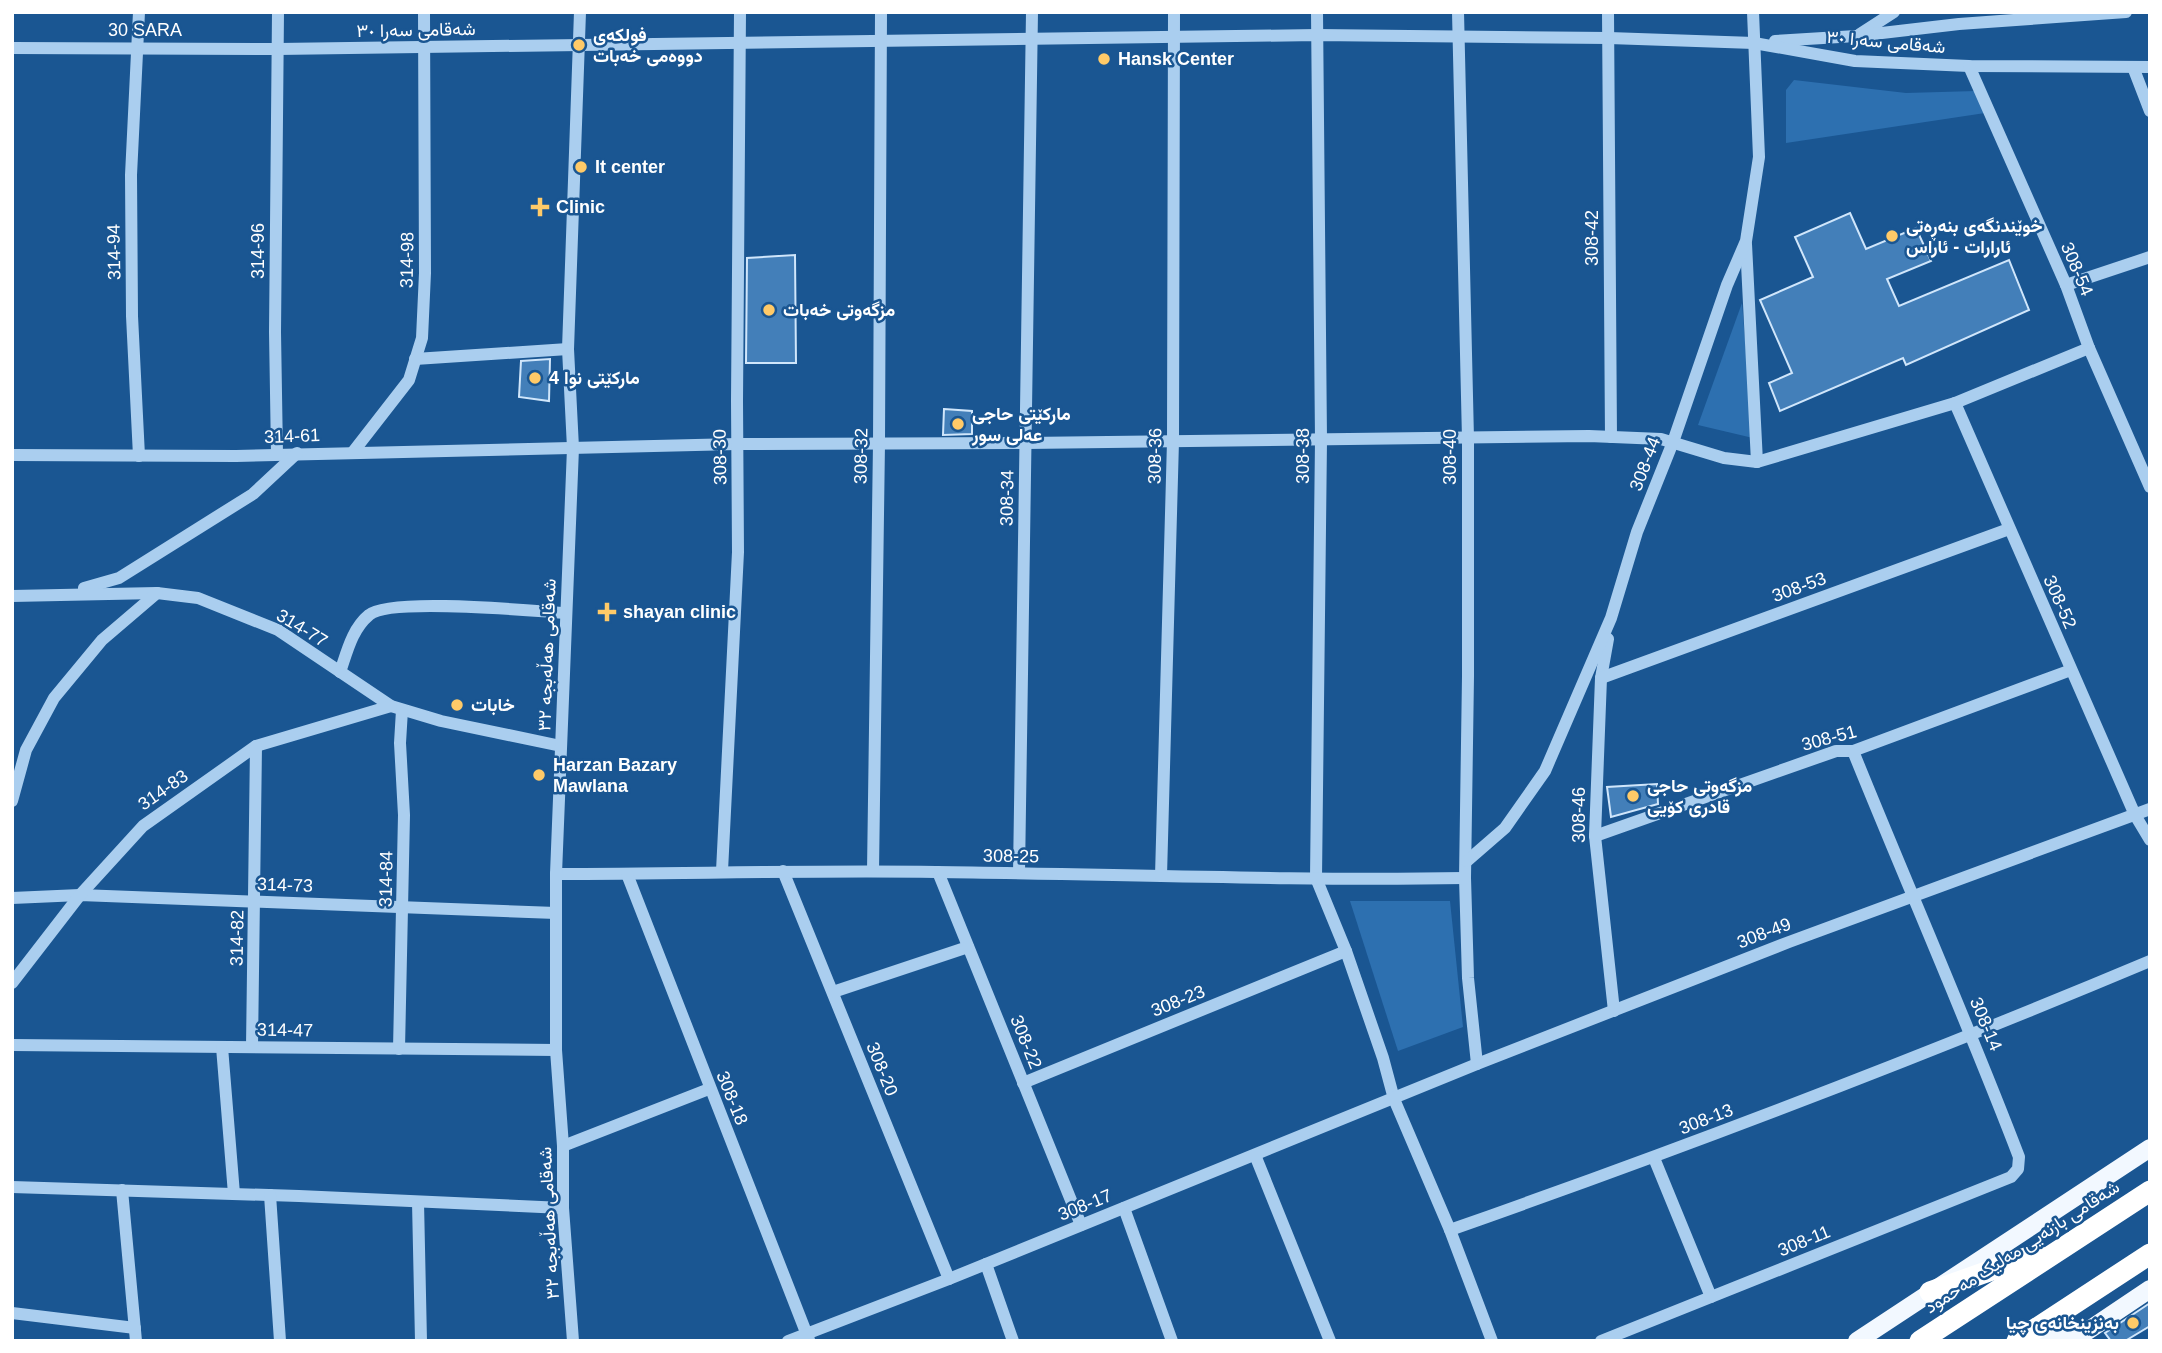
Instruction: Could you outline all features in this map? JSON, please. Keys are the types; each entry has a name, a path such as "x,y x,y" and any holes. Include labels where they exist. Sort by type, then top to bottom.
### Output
{"highway":[{"name":"شەقامی بازنەیی مەلیک مەحمود","path":"1920,1341 2150,1191"},
{"path":"1930,1292 2069,1242"},
{"path":"2029,1337 2150,1254"}],"main road":[{"path":"1857,1341 2150,1148"},
{"path":"2029,1337 2079,1340 2150,1289"}],"street":[{"name":"314-94","path":"139,12 131,175 132,316 139,456"},
{"name":"314-96","path":"277,454 275,332 278,12"},
{"name":"314-98","path":"353,452 409,380 422,338 425,273 424,12"},
{"name":"شەقامی هەڵەبجە ٣٢","path":"573,1341 563,1209 563,1146 556,1050 556,874 573,448 568,349 580,12"},
{"name":"308-30","path":"722,871 738,552 740,12"},
{"name":"308-32","path":"873,872 881,12"},
{"name":"308-34","path":"1019,873 1032,12"},
{"name":"308-36","path":"1161,876 1173,441 1174,12"},
{"name":"308-38","path":"1316,878 1321,440 1317,12"},
{"name":"308-40","path":"1458,12 1468,439 1465,878 1468,978 1477,1064"},
{"name":"308-42","path":"1608,12 1611,437"},
{"name":"308-44","path":"1467,861 1505,828 1545,771 1611,618 1637,532 1673,442 1727,285 1746,241 1759,157 1753,12"},
{"path":"1856,36 1894,12"},
{"path":"1754,43 2124,12"},
{"name":"شەقامی سەرا ٣٠","path":"278,48 1317,35 1458,36 1754,43 1856,61 1969,66 2150,67"},
{"name":"30 SARA","path":"12,48 278,48"},
{"name":"308-54","path":"1969,66 2066,285 2089,348 2150,487"},
{"path":"2133,67 2150,111"},
{"path":"1746,241 1757,462 1955,403 2089,348"},
{"path":"2066,285 2150,257"},
{"path":"415,359 568,349"},
{"name":"308-52","path":"1955,403 2135,815 2150,840"},
{"name":"314-61","path":"12,455 277,454 737,444 1611,437 1661,439 1724,458 1757,462"},
{"path":"49,594 99,585 120,578 253,494 298,453"},
{"name":"308-53","path":"1601,678 2009,529"},
{"path":"12,800 26,750 54,698 102,640 157,593"},
{"name":"314-77","path":"12,596 157,593 198,598 278,630 396,708 561,746"},
{"path":"340,672 356,628 371,612 392,608 464,607 566,613"},
{"name":"308-46","path":"1611,618 1601,678 1595,836 1614,1011"},
{"name":"308-51","path":"1595,836 1836,751 1853,751 2071,670"},
{"name":"314-83","path":"12,984 80,895 143,826 256,746 396,708"},
{"name":"314-84","path":"396,708 404,815 399,1049"},
{"name":"314-82","path":"252,1048 256,746"},
{"name":"308-14","path":"1853,751 1911,896 1972,1034 2019,1157 2018,1169"},
{"name":"308-49","path":"1394,1099 1477,1064 1911,896 2150,809"},
{"name":"308-25","path":"556,874 783,871 1465,878"},
{"name":"308-20","path":"783,871 949,1279"},
{"name":"308-22","path":"938,872 1081,1225"},
{"name":"308-18","path":"627,874 808,1337"},
{"path":"1316,878 1346,951 1383,1058 1394,1099 1450,1230 1492,1341"},
{"name":"314-73","path":"12,898 80,895 556,913"},
{"path":"832,992 968,947"},
{"name":"308-23","path":"1024,1083 1346,951"},
{"name":"308-13","path":"1450,1230 1654,1158 1972,1034 2150,961"},
{"name":"314-47","path":"12,1045 556,1050"},
{"path":"222,1047 234,1194"},
{"path":"563,1146 709,1089"},
{"name":"308-17","path":"788,1341 808,1337 1394,1099"},
{"path":"1255,1155 1330,1341"},
{"path":"1654,1158 1711,1297"},
{"name":"308-11","path":"1601,1341 2011,1177 2018,1169"},
{"path":"12,1187 270,1195 563,1209"},
{"path":"12,1313 136,1334 122,1190"},
{"path":"270,1195 280,1341"},
{"path":"418,1202 421,1341"},
{"path":"1124,1208 1172,1341"},
{"path":"986,1264 1013,1341"}],"shaded area":[{"path":"1794,80 1906,93 1976,91 1985,113 1786,143 1786,90"},
{"path":"1742,303 1753,438 1698,425"},
{"path":"1350,901 1450,901 1463,1027 1398,1051"}],"building":[{"path":"1850,213 1866,249 1916,228 1931,261 1887,279 1899,306 2009,260 2029,310 1906,365 1903,358 1780,411 1769,383 1792,373 1760,300 1813,277 1795,237"},
{"name":"مزگەوتی خەبات","path":"795,255 796,363 746,363 747,258"},
{"name":"مارکێتی نوا 4","path":"550,359 549,401 519,397 521,361"},
{"name":"مارکێتی حاجی عەلی سور","path":"944,409 972,411 972,434 943,435"},
{"name":"مزگەوتی حاجی قادری کۆیی","path":"1657,784 1658,804 1611,817 1607,787"},
{"path":"2150,1303 2150,1326 2125,1341 2111,1341 2105,1333"}],"place":[{"name":"فولکه‌ی دووه‌می خه‌بات","path":"579,45"},
{"name":"Hansk Center","path":"1104,59"},
{"name":"It center","path":"581,167"},
{"name":"Clinic","path":"540,207"},
{"name":"خوێندنگەی بنەڕەتی ئارارات - ئاراس","path":"1892,236"},
{"name":"مزگەوتی خەبات","path":"769,310"},
{"name":"مارکێتی نوا 4","path":"535,378"},
{"name":"مارکێتی حاجی عەلی سور","path":"958,424"},
{"name":"shayan clinic","path":"607,612"},
{"name":"خابات","path":"457,705"},
{"name":"Harzan Bazary Mawlana","path":"539,775"},
{"name":"مزگەوتی حاجی قادری کۆیی","path":"1633,796"},
{"name":"بەنزینخانەی چیا","path":"2133,1323"}]}
